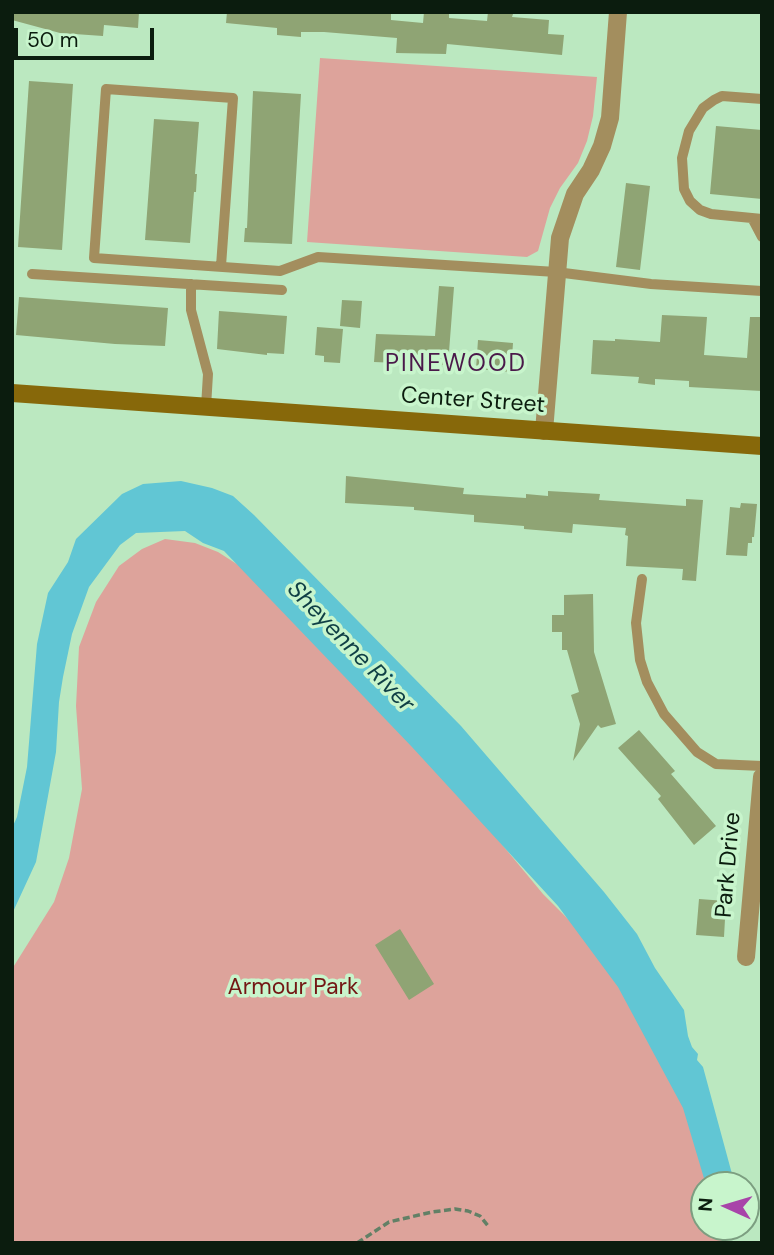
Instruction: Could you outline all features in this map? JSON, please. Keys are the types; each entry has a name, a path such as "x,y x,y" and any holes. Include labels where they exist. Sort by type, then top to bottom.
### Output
{"main road":[{"name":"Center Street","path":"12,393 762,446"}],"street":[{"path":"544,431 559,238 575,194 591,170 602,146 610,118 618,12"},
{"name":"Park Drive","path":"746,957 762,777"}],"lane":[{"path":"221,266 233,98 106,89 94,258 280,271 318,257 556,272 651,284 762,291"},
{"path":"762,99 722,96 703,108 689,131 682,158 684,189 690,201 700,210 711,214 757,218 762,237"},
{"path":"32,274 282,290"},
{"path":"191,284 191,310 208,374 206,407"},
{"path":"642,579 636,624 637,641 647,682 664,714 697,752 716,764 762,766"}],"path":[{"path":"357,1243 388,1222 455,1209 480,1216 489,1227"}],"green space":[{"path":"320,58 597,77 587,141 578,163 550,208 538,251 527,257 307,242"},
{"name":"Armour Park","path":"165,539 195,543 218,552 243,568 413,737 543,894 595,946 654,1016 708,1171 690,1171 690,1241 723,1243 12,1243 12,969 54,902 69,858 82,789 76,706 79,647 96,602 119,566 142,549"}],"water":[{"name":"Sheyenne River","path":"181,481 233,496 461,726 604,892 637,934 655,968 684,1010 688,1036 698,1054 697,1060 703,1067 731,1171 702,1171 683,1108 618,987 558,906 412,747 224,551 203,543 185,531 136,533 120,545 89,587 72,634 63,677 56,752 36,862 12,914 12,828 17,817 27,767 37,644 48,593 68,562 76,539 122,494 143,484"}],"building":[{"path":"12,12 139,12 138,28 104,25 103,36 60,33 12,20"},
{"path":"227,12 391,12 391,20 423,23 424,12 449,12 449,18 487,21 488,12 549,20 548,34 564,35 562,55 447,44 446,54 396,53 397,38 324,32 301,32 301,37 277,35 277,28 226,23"},
{"path":"29,81 73,84 62,250 18,247"},
{"path":"253,91 301,94 292,244 244,242 247,228"},
{"path":"154,119 199,122 196,192 190,243 145,240"},
{"path":"716,126 762,130 762,199 710,194"},
{"path":"626,183 650,186 640,270 616,267"},
{"path":"439,286 454,287 448,365 374,362 376,334 435,336"},
{"path":"19,297 168,308 165,346 16,335"},
{"path":"342,300 362,301 360,328 340,326"},
{"path":"219,311 287,316 284,354 267,355 217,349"},
{"path":"662,315 707,317 704,355 747,358 750,317 762,317 762,391 689,387 689,381 655,379 655,385 638,383 639,377 591,374 593,340 660,342"},
{"path":"317,327 343,329 340,363 324,362 324,356 315,355"},
{"path":"478,340 513,343 511,372 476,369"},
{"path":"346,476 464,488 463,494 526,498 526,494 548,496 548,491 600,494 599,500 686,506 686,499 703,500 696,581 682,580 683,569 626,566 626,528 573,524 572,533 524,529 524,526 474,522 474,515 414,510 414,507 345,503"},
{"path":"741,503 757,504 754,537 752,543 748,543 747,556 726,555 730,507 740,508"},
{"path":"593,594 594,652 616,724 601,728 598,725 573,761 580,724 571,695 579,692 567,650 562,650 562,632 552,632 552,615 564,615 564,595"},
{"path":"639,730 675,771 671,774 716,826 694,845 658,799 661,796 618,748"},
{"path":"699,899 726,901 724,937 696,935"},
{"path":"400,929 434,984 409,1000 375,945"}],"district":[{"name":"PINEWOOD","path":"456,365"}]}
